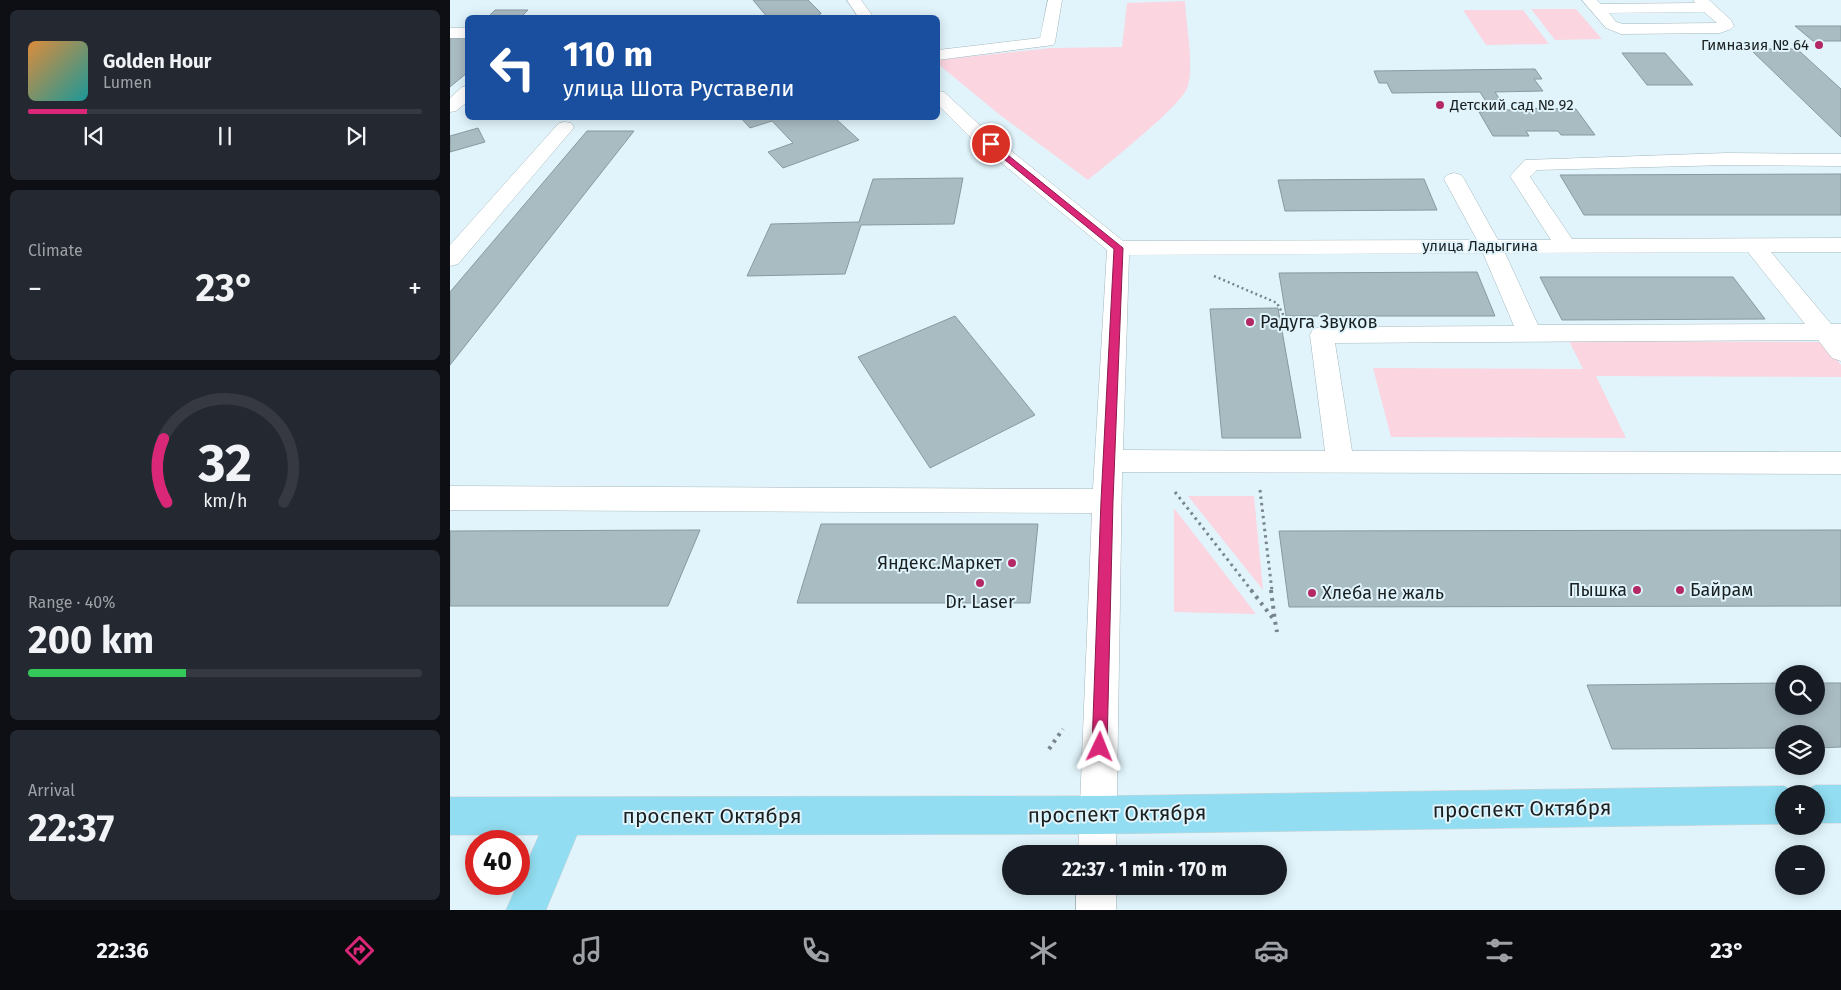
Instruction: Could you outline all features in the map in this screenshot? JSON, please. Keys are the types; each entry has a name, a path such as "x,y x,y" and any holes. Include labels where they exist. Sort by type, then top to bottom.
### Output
{"main road":[{"path":"1825,804 1841,804"},
{"name":"проспект Октября","path":"450,816 1097,815 1775,805"},
{"path":"526,910 566,816"}],"street":[{"path":"854,0 865,15"},
{"path":"940,55 1047,42 1055,0"},
{"path":"1593,4 1704,4 1726,23 1726,26 1720,28 1621,29 1611,25 1593,4"},
{"path":"450,33 465,33"},
{"path":"450,107 465,94"},
{"path":"940,98 977,133 1118,248 1107,501 1097,845"},
{"path":"450,259 565,127"},
{"path":"1566,246 1520,176 1532,164 1728,159 1841,160"},
{"path":"1454,179 1491,246 1530,334"},
{"path":"1754,245 1833,332 1841,352"},
{"name":"улица Ладыгина","path":"1118,248 1841,245"},
{"path":"1340,462 1322,335 1833,332"},
{"path":"1109,461 1841,463"},
{"path":"450,498 1107,501"},
{"path":"1096,895 1096,910"}],"path":[{"path":"1213,275 1276,303 1286,320 1322,335"},
{"path":"1150,461 1275,622"},
{"path":"1257,461 1277,632"}],"shaded area":[{"path":"1185,1 1190,55 1188,86 1183,95 1159,120 1088,180 1000,115 940,66 940,60 1051,48 1122,47 1127,3"},
{"path":"1531,9 1576,9 1602,39 1555,40"},
{"path":"1463,10 1523,10 1549,44 1486,45"},
{"path":"1569,341 1824,342 1841,365 1841,377 1596,376 1626,438 1391,437 1373,368 1583,369"},
{"path":"1188,496 1254,496 1263,590"},
{"path":"1174,508 1256,614 1174,612"}],"building":[{"path":"753,0 808,0 821,13 820,15 766,15"},
{"path":"495,10 528,10 523,15 490,15"},
{"path":"1795,26 1841,26 1841,41 1813,41"},
{"path":"450,38 465,38 465,74 450,87"},
{"path":"1750,49 1797,49 1841,89 1841,137"},
{"path":"1622,53 1665,53 1693,85 1647,85"},
{"path":"1535,69 1542,79 1534,79 1543,91 1495,92 1507,110 1514,110 1513,108 1576,109 1595,135 1561,135 1558,131 1526,131 1529,136 1493,136 1479,112 1492,111 1480,92 1392,93 1387,83 1379,83 1374,71"},
{"path":"743,120 837,120 859,140 783,168 768,152 793,143 772,121 750,128"},
{"path":"478,128 485,142 450,152 450,136"},
{"path":"587,131 634,131 450,365 450,292"},
{"path":"1841,174 1841,215 1584,215 1560,175"},
{"path":"963,178 954,224 861,225 845,274 747,276 771,224 859,222 873,179"},
{"path":"1424,179 1437,210 1285,211 1278,180"},
{"path":"1477,272 1495,316 1286,316 1279,273"},
{"path":"1540,277 1733,277 1765,319 1562,320"},
{"path":"1278,308 1301,438 1222,438 1210,309"},
{"path":"955,316 1035,415 930,468 858,357"},
{"path":"821,524 1038,524 1030,603 797,603"},
{"path":"700,530 668,606 450,606 450,531"},
{"path":"1841,530 1841,606 1289,607 1279,531"},
{"path":"1775,683 1775,715 1825,715 1825,683 1841,683 1841,747 1825,748 1825,725 1775,725 1775,748 1612,749 1587,685"}],"place":[{"name":"Гимназия № 64","path":"1819,45"},
{"name":"Детский сад № 92","path":"1440,105"},
{"name":"Радуга Звуков","path":"1250,322"},
{"name":"Яндекс.Маркет","path":"1012,563"},
{"name":"Dr. Laser","path":"980,583"},
{"name":"Пышка","path":"1637,590"},
{"name":"Байрам","path":"1680,590"},
{"name":"Хлеба не жаль","path":"1312,593"}],"route":[{"path":"991,144 1118,248 1107,501 1100,747"}]}
